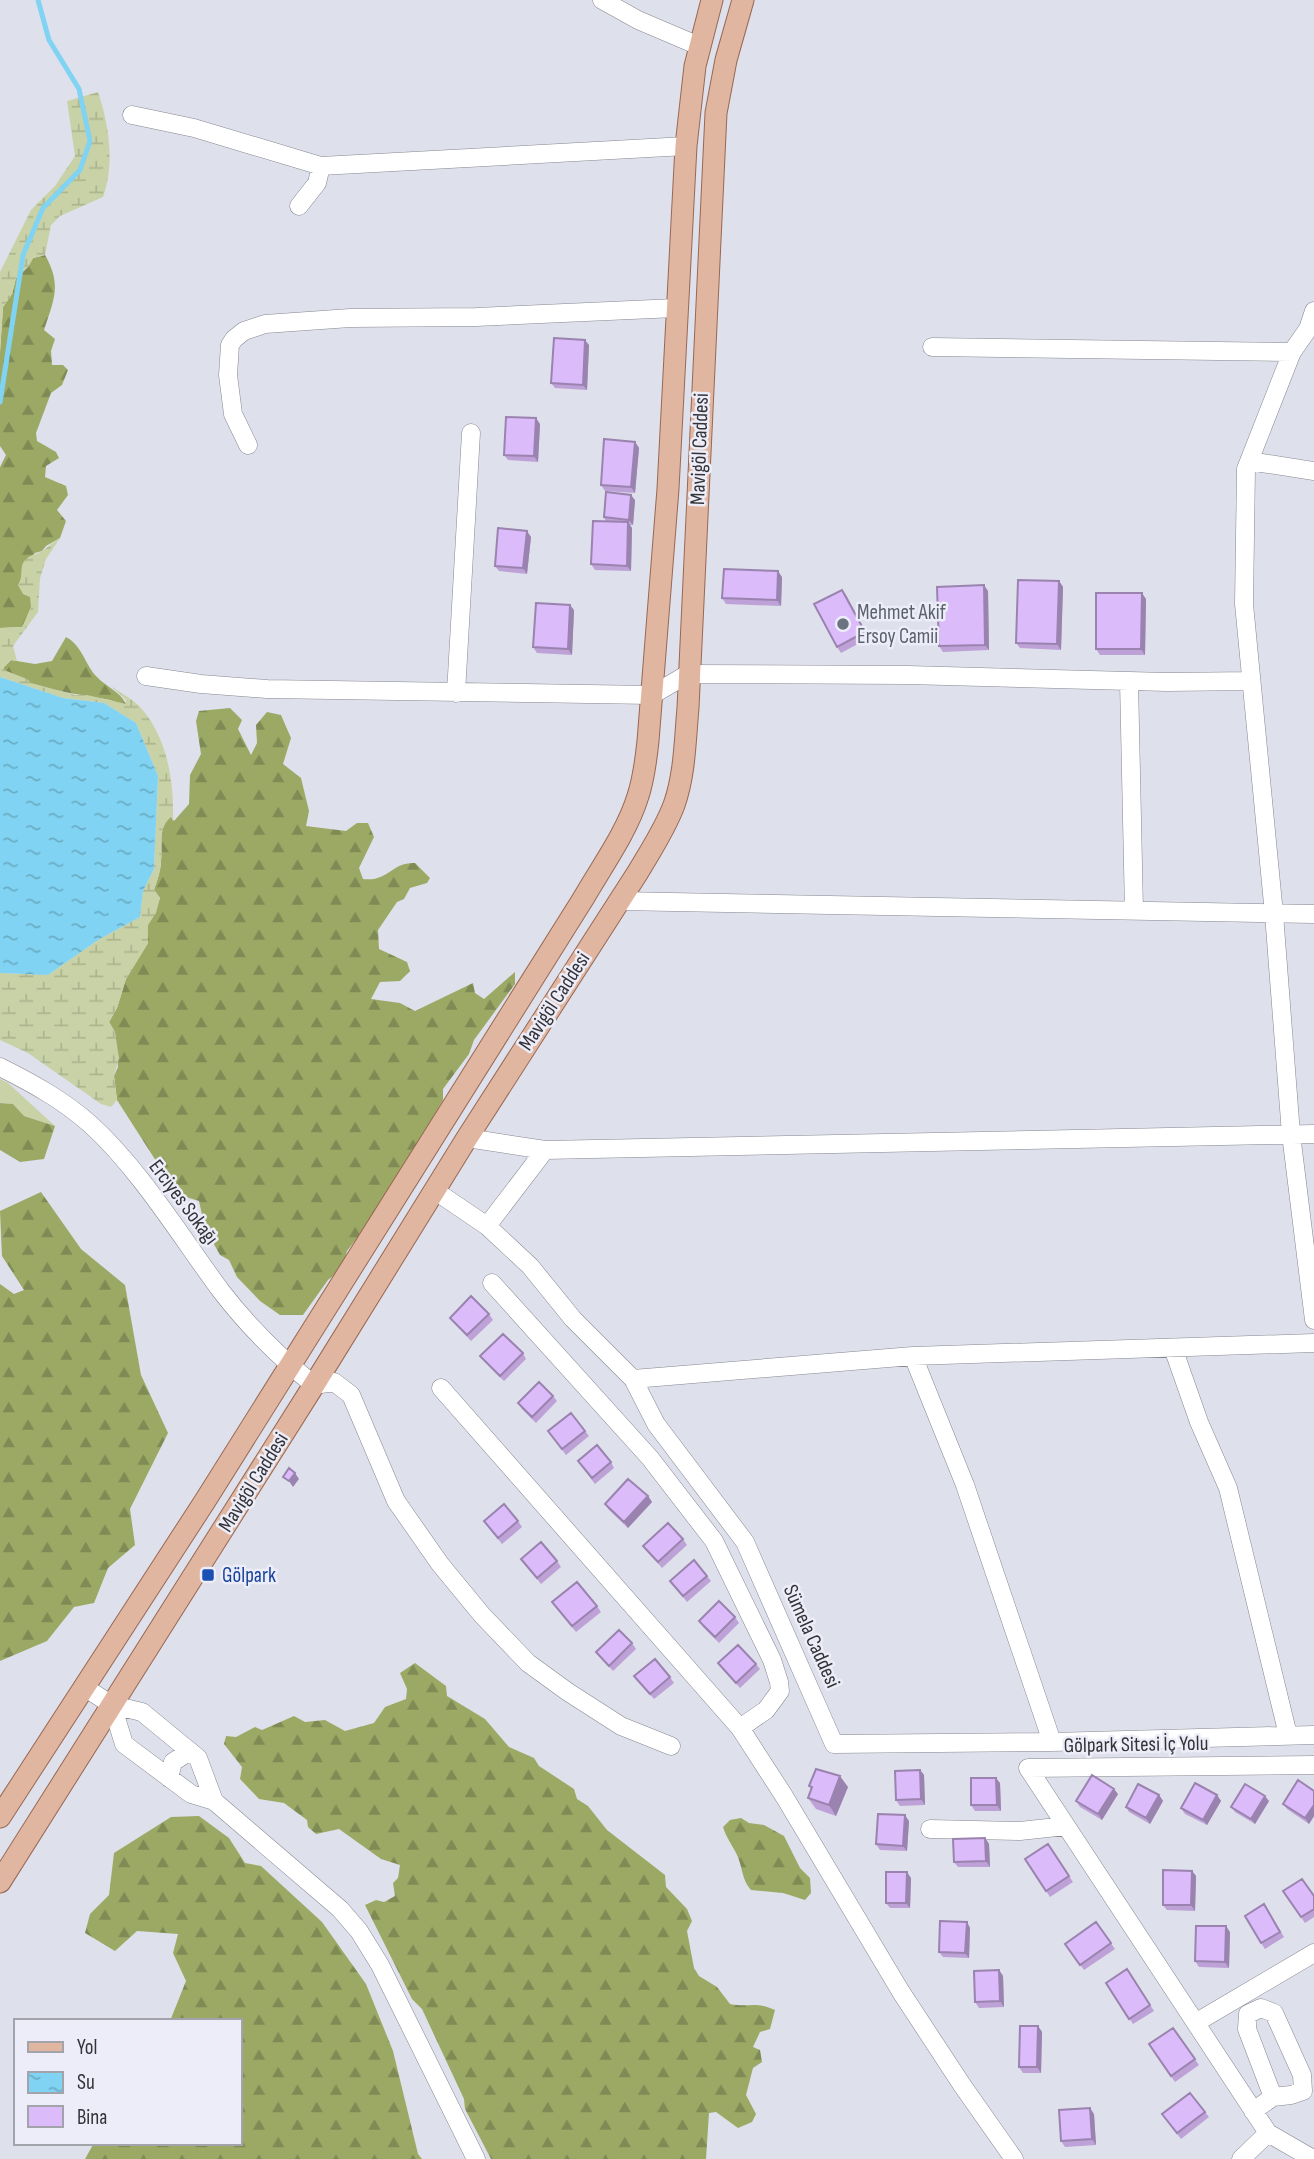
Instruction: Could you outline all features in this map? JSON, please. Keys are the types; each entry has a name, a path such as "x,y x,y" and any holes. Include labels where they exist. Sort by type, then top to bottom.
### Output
{"main road":[{"name":"Mavigöl Caddesi","path":"0,1817 290,1366 568,922 638,799 645,775 668,489 686,146 699,46 712,0"},
{"name":"Mavigöl Caddesi","path":"0,1882 434,1190 619,901 664,828 675,803 683,760 716,113 726,60 743,0"}],"street":[{"path":"602,0 638,20 699,46"},
{"path":"132,115 194,128 321,166 686,146"},
{"path":"299,206 317,183 321,166"},
{"path":"248,445 233,414 228,375 230,345 244,331 265,324 350,318 476,317 676,308"},
{"path":"1314,311 1311,329 1293,352 1246,468 1244,604 1291,1134 1314,1320"},
{"path":"932,347 1293,352"},
{"path":"456,693 471,433"},
{"path":"1249,461 1314,471"},
{"path":"146,676 267,690 652,695 688,674 1251,681"},
{"path":"1129,681 1134,911"},
{"path":"619,901 1314,914"},
{"name":"Erciyes Sokağı","path":"0,1068 58,1100 91,1125 169,1218 249,1325 290,1366 314,1385"},
{"path":"467,1138 545,1150 1314,1134"},
{"path":"487,1226 545,1150"},
{"name":"Sümela Caddesi","path":"434,1190 487,1226 530,1266 573,1319 633,1379 656,1424 745,1542 834,1744 1314,1735"},
{"path":"492,1283 650,1458 714,1541 772,1660 779,1682 780,1691 766,1710 740,1728"},
{"path":"633,1379 913,1356 1314,1343"},
{"path":"1173,1348 1199,1422 1228,1488 1288,1735"},
{"path":"913,1356 965,1485 1052,1742"},
{"path":"314,1385 334,1382 351,1395 396,1501 440,1564 482,1615 528,1663 621,1726 671,1746"},
{"path":"441,1388 740,1728 784,1796 901,1992 1014,2159"},
{"path":"84,1687 112,1705 142,1712 198,1758 214,1801"},
{"path":"112,1705 124,1744 191,1794 214,1801 340,1909 359,1931 380,1965 476,2159"},
{"path":"169,1778 173,1762 190,1751"},
{"name":"Gölpark Sitesi İç Yolu","path":"1312,2159 1268,2133 1028,1768 1314,1765"},
{"path":"930,1829 1020,1831 1066,1826"},
{"path":"1197,2022 1314,1953"},
{"path":"1253,2110 1273,2097 1303,2091 1302,2076 1275,2013 1261,2007 1248,2014 1247,2029 1273,2097"},
{"path":"1241,2159 1268,2133"}],"green space":[{"path":"98,92 105,118 110,158 103,197 60,216 51,225 45,255 33,258 16,278 12,294 3,307 0,352 0,272 31,210 55,186 75,156 67,101"},
{"path":"45,255 53,275 55,292 44,330 55,339 51,351 52,365 63,365 68,370 62,385 51,393 36,433 37,441 56,452 59,458 46,466 45,477 66,486 68,495 57,510 66,521 60,538 35,553 22,566 22,579 31,597 31,607 23,627 0,628 0,467 6,455 0,446 3,307 12,294 16,278 33,258"},
{"path":"60,538 46,559 40,578 38,612 13,646 17,661 10,660 4,670 31,683 75,695 126,704 126,700 111,686 131,700 142,709 158,734 168,762 172,791 173,821 171,817 162,832 160,868 154,890 160,898 156,913 148,925 148,943 126,979 117,1008 109,1022 115,1032 119,1058 114,1076 117,1100 111,1107 101,1104 28,1053 0,1040 0,973 48,975 98,940 140,917 143,891 154,869 158,776 136,723 104,703 63,698 0,677 0,628 22,627 31,607 30,597 23,594 18,585 23,563"},
{"path":"66,637 80,650 97,677 126,704 40,686 4,670 11,660 35,664 52,661"},
{"path":"230,708 242,720 238,729 251,755 257,743 256,725 267,712 281,715 291,738 283,764 301,778 309,811 306,826 346,831 357,823 368,823 374,837 359,868 363,879 379,878 400,866 415,863 430,878 427,883 410,888 378,930 379,949 407,962 410,971 400,981 380,982 371,999 400,1003 415,1011 473,983 475,993 484,999 515,972 515,984 474,1040 469,1054 443,1089 443,1100 387,1199 347,1251 342,1269 328,1280 303,1315 280,1315 260,1301 237,1277 229,1260 220,1255 205,1228 199,1201 183,1196 165,1182 165,1175 117,1100 114,1076 118,1067 115,1032 109,1022 117,1008 126,979 148,943 148,925 160,898 154,890 160,868 164,826 171,816 174,821 189,804 190,775 201,754 196,721 199,711"},
{"path":"0,1079 8,1083 55,1126 24,1116 13,1104 0,1103"},
{"path":"0,1103 13,1104 24,1116 55,1126 44,1159 20,1162 0,1150"},
{"path":"41,1192 81,1249 125,1285 141,1375 168,1433 130,1509 135,1545 108,1568 94,1603 74,1607 47,1641 0,1661 0,1284 14,1294 24,1290 2,1256 0,1211"},
{"path":"415,1663 446,1686 447,1696 485,1719 509,1747 534,1758 539,1766 574,1789 577,1799 588,1806 607,1830 665,1875 666,1887 687,1909 692,1921 687,1931 694,1968 699,1976 717,1987 730,2004 762,2006 775,2010 770,2029 760,2032 753,2047 760,2050 762,2062 753,2068 746,2095 756,2114 752,2122 738,2128 716,2112 709,2113 706,2159 491,2159 465,2109 464,2099 422,2009 412,1999 365,1905 376,1900 384,1902 395,1896 393,1883 398,1878 400,1865 381,1859 339,1829 316,1834 308,1827 307,1820 284,1803 259,1799 240,1779 242,1767 224,1744 226,1736 236,1737 255,1727 262,1730 294,1716 305,1722 325,1720 345,1731 374,1723 385,1707 406,1699 407,1689 400,1673"},
{"path":"199,1816 229,1838 245,1863 261,1866 322,1922 366,1984 393,2051 418,2154 422,2159 85,2159 93,2145 242,2145 242,2019 171,2019 186,1981 173,1953 178,1934 137,1931 115,1951 85,1933 90,1914 109,1895 114,1853 171,1817"},
{"path":"741,1818 749,1823 764,1825 784,1836 800,1868 810,1878 811,1893 805,1900 783,1893 751,1890 723,1827 730,1820"}],"water":[{"path":"0,677 63,698 104,703 136,723 158,776 154,869 143,891 140,917 98,940 48,975 0,973"}],"building":[{"path":"554,338 585,340 583,385 551,383"},
{"path":"506,417 536,418 534,456 504,455"},
{"path":"604,439 635,442 631,487 601,485"},
{"path":"606,492 631,495 629,520 604,517"},
{"path":"593,521 628,522 627,566 591,564"},
{"path":"498,528 527,531 523,568 495,566"},
{"path":"724,569 778,571 777,600 722,598"},
{"path":"1018,580 1059,581 1057,644 1016,643"},
{"path":"984,585 985,645 939,646 937,587"},
{"name":"Mehmet Akif Ersoy Camii","path":"842,590 865,632 837,647 814,604"},
{"path":"1096,593 1142,593 1141,649 1096,649"},
{"path":"536,603 570,605 568,649 533,647"},
{"path":"471,1296 489,1314 467,1335 450,1318"},
{"path":"503,1334 523,1353 500,1376 480,1356"},
{"path":"539,1382 553,1396 532,1417 518,1403"},
{"path":"571,1413 585,1431 562,1449 548,1431"},
{"path":"597,1445 611,1462 592,1478 578,1461"},
{"path":"289,1468 295,1473 289,1481 283,1477"},
{"path":"628,1479 648,1496 624,1522 605,1504"},
{"path":"504,1504 518,1521 498,1538 484,1521"},
{"path":"668,1523 683,1539 658,1562 643,1546"},
{"path":"541,1542 557,1561 537,1578 521,1559"},
{"path":"694,1560 707,1576 683,1596 670,1581"},
{"path":"577,1582 597,1606 572,1626 552,1602"},
{"path":"719,1601 735,1617 715,1637 699,1621"},
{"path":"619,1630 632,1643 609,1666 596,1652"},
{"path":"738,1645 756,1664 736,1683 718,1663"},
{"path":"655,1659 670,1677 650,1694 634,1676"},
{"path":"816,1769 840,1776 829,1805 808,1798 812,1787 809,1786"},
{"path":"920,1770 921,1799 896,1800 895,1771"},
{"path":"1092,1775 1114,1789 1098,1814 1076,1801"},
{"path":"971,1778 996,1778 997,1805 971,1805"},
{"path":"1298,1780 1314,1791 1314,1805 1305,1818 1283,1804"},
{"path":"1195,1783 1217,1795 1203,1820 1181,1808"},
{"path":"1138,1784 1159,1795 1146,1818 1126,1807"},
{"path":"1245,1784 1265,1796 1251,1819 1231,1807"},
{"path":"878,1814 905,1815 903,1846 876,1844"},
{"path":"985,1838 986,1861 954,1862 953,1839"},
{"path":"1048,1844 1069,1876 1046,1891 1025,1859"},
{"path":"1163,1870 1192,1871 1191,1905 1163,1905"},
{"path":"886,1872 907,1872 906,1903 886,1903"},
{"path":"1302,1879 1314,1896 1314,1909 1301,1917 1283,1891"},
{"path":"1264,1904 1280,1932 1261,1943 1245,1916"},
{"path":"940,1921 967,1922 965,1953 939,1952"},
{"path":"1096,1922 1111,1943 1080,1965 1065,1944"},
{"path":"1196,1926 1226,1926 1225,1962 1195,1961"},
{"path":"1127,1969 1150,2005 1129,2019 1106,1983"},
{"path":"999,1970 1000,2001 975,2002 974,1971"},
{"path":"1020,2026 1038,2026 1037,2067 1019,2067"},
{"path":"1173,2028 1195,2059 1171,2076 1149,2044"},
{"path":"1190,2093 1205,2112 1177,2133 1162,2114"},
{"path":"1090,2108 1092,2139 1061,2141 1059,2110"}],"waterway":[{"path":"0,402 23,255 43,208 80,170 90,141 79,89 49,40 38,0"}],"place":[{"name":"Mehmet Akif Ersoy Camii","path":"843,624"},
{"name":"Gölpark","path":"208,1575"}]}
